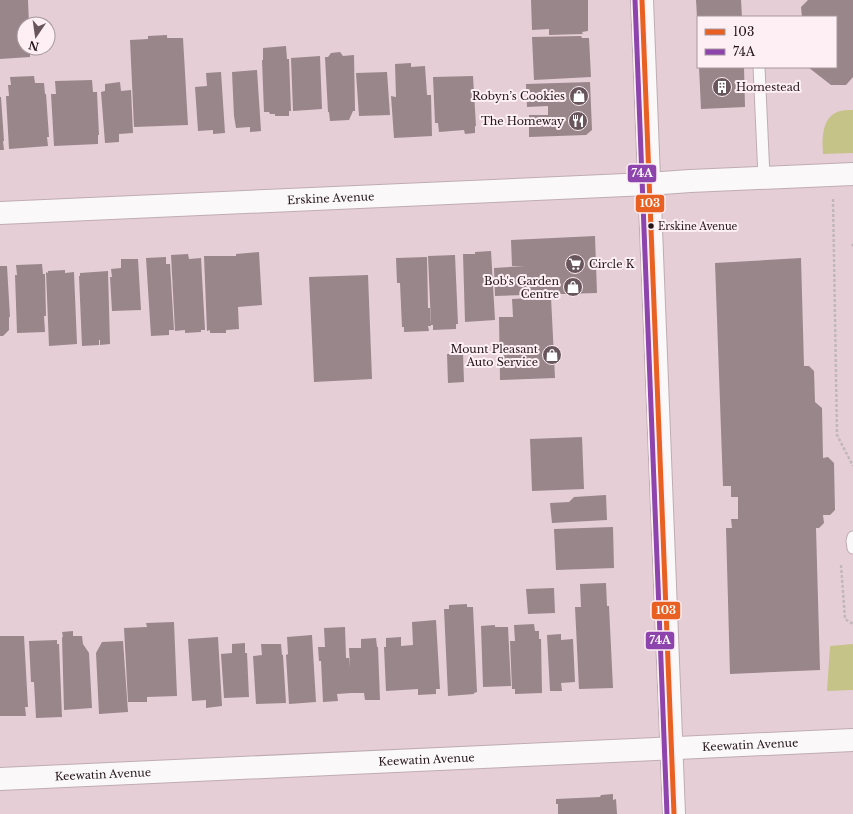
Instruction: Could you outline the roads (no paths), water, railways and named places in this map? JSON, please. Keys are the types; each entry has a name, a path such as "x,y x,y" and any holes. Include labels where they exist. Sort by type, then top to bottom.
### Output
{"street":[{"path":"642,0 648,184 674,814"},
{"name":"Erskine Avenue","path":"0,212 853,174"},
{"name":"Keewatin Avenue","path":"0,779 853,740"}],"lane":[{"path":"759,68 764,177"},
{"path":"853,537 853,548"}],"place":[{"name":"Homestead","path":"722,87"},
{"name":"Robyn’s Cookies","path":"579,96"},
{"name":"The Homeway","path":"578,121"},
{"name":"Erskine Avenue","path":"651,226"},
{"name":"Circle K","path":"575,264"},
{"name":"Bob's Garden Centre","path":"573,287"},
{"name":"Mount Pleasant Auto Service","path":"552,355"}]}
